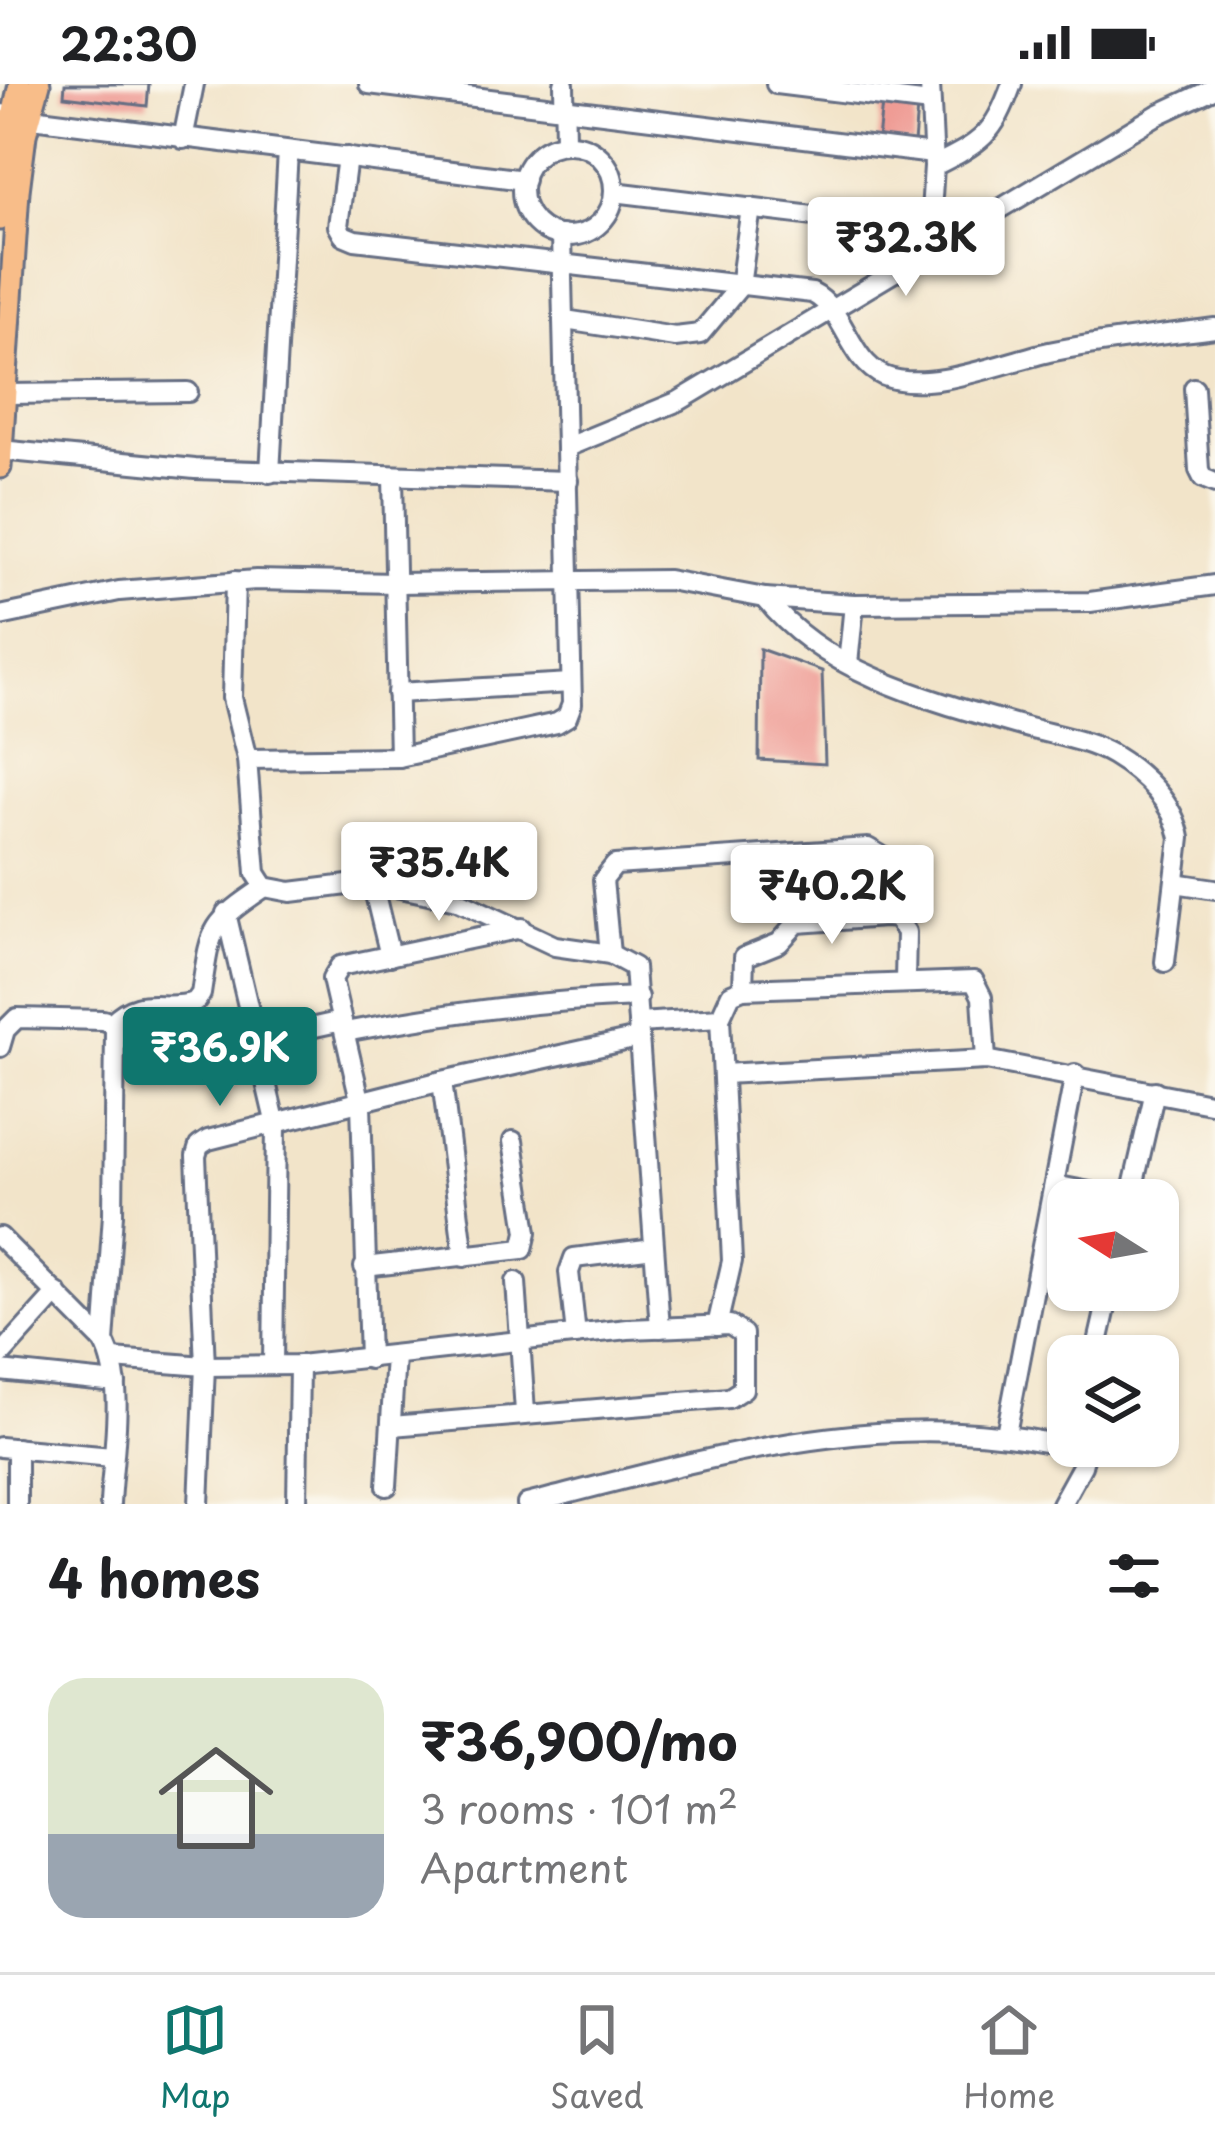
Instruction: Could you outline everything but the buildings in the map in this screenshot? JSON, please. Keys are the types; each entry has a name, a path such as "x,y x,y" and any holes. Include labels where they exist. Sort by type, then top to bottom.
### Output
{"main road":[{"path":"0,219 20,84"},
{"path":"0,467 18,191 13,115 39,84"}],"street":[{"path":"183,139 194,84"},
{"path":"369,84 934,160 978,145 1012,84"},
{"path":"564,84 565,143"},
{"path":"776,84 930,94 934,160 930,228"},
{"path":"567,447 679,400 1157,115 1215,88"},
{"path":"13,115 524,180"},
{"path":"565,143 595,152 606,163 614,192 603,220 591,230 561,236 547,231 526,209 524,180 539,155 565,143"},
{"path":"270,473 288,151"},
{"path":"347,157 338,226 355,240 812,293 825,299 851,345 883,376 924,381 1049,352 1215,328"},
{"path":"614,192 963,234"},
{"path":"566,320 688,338 700,334 740,286 752,208"},
{"path":"247,759 399,758 557,724 567,717 572,704 561,236"},
{"path":"1194,388 1199,470 1203,478 1215,483"},
{"path":"5,394 188,392"},
{"path":"1,450 270,473 568,481"},
{"path":"393,477 399,758"},
{"path":"0,616 118,591 235,581 668,580 765,598 854,604 1090,602 1215,585"},
{"path":"235,581 232,698 247,759 256,873 265,886 291,892 372,883 457,900 554,946 610,954 634,967 660,1328"},
{"path":"765,598 782,620 848,664 944,704 1114,756 1151,785 1178,824 1180,838 1165,962"},
{"path":"848,664 854,604"},
{"path":"397,693 571,683"},
{"path":"610,954 603,880 615,865 868,848 880,855 885,917"},
{"path":"372,883 390,956"},
{"path":"1175,883 1215,889"},
{"path":"0,1047 5,1030 17,1018 111,1023 139,1004 195,1002 201,994 210,937 226,913 265,886"},
{"path":"226,913 276,1125 273,1365"},
{"path":"743,989 744,957 779,943 797,923 885,917 896,918 906,932 905,982"},
{"path":"369,1359 361,1104 334,972 340,966 522,928"},
{"path":"717,1325 732,1262 720,1018 731,994 743,989 974,981 982,997 986,1060"},
{"path":"256,1040 530,1001 638,997"},
{"path":"199,1504 205,1366 199,1146 638,1030 720,1018"},
{"path":"110,1504 116,1383 109,1350 116,1038 111,1023"},
{"path":"723,1075 986,1060 1215,1104"},
{"path":"1055,1179 1075,1074"},
{"path":"442,1081 464,1257"},
{"path":"1135,1179 1155,1091"},
{"path":"364,1267 516,1253 527,1243 513,1141"},
{"path":"1006,1434 1047,1221"},
{"path":"0,1237 109,1350 205,1366 299,1365 660,1328 730,1325 743,1334 744,1379 737,1395 392,1426"},
{"path":"576,1334 569,1272 574,1258 654,1249"},
{"path":"516,1282 525,1412"},
{"path":"0,1356 57,1293"},
{"path":"387,1486 395,1356"},
{"path":"298,1504 299,1365"},
{"path":"0,1371 116,1383"},
{"path":"527,1504 794,1441 941,1430 1047,1440"},
{"path":"16,1504 8,1447 112,1457"},
{"path":"1060,1504 1078,1467"}]}
